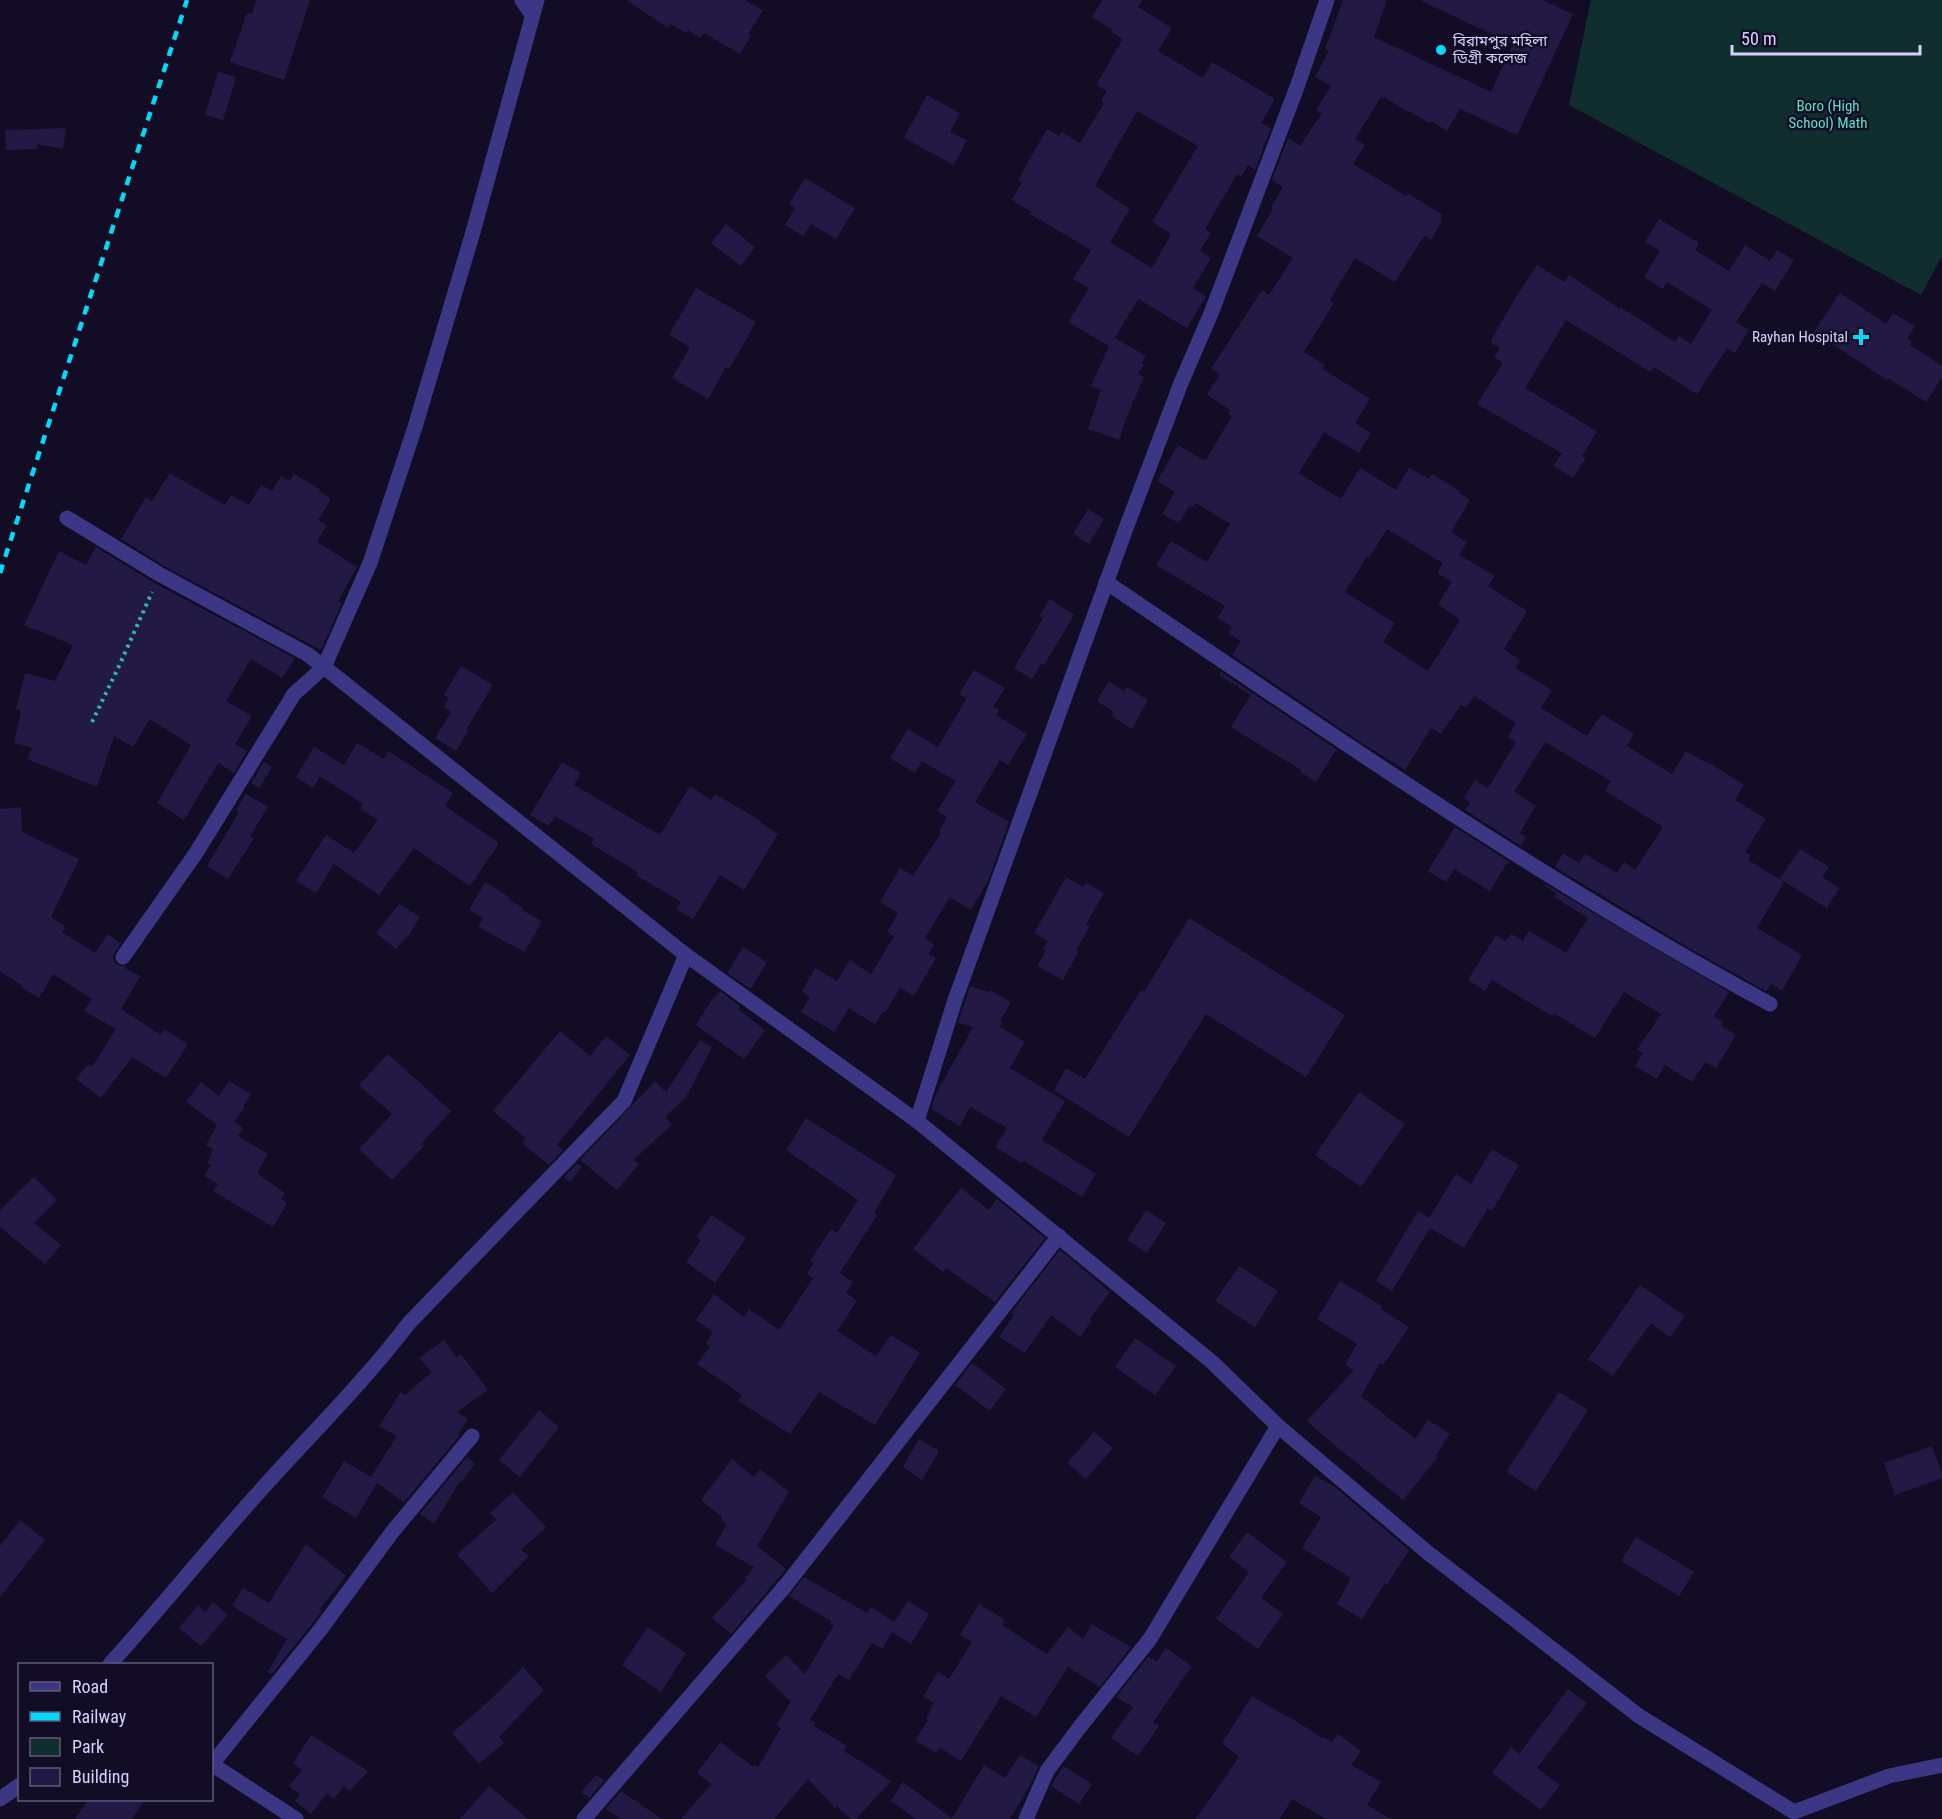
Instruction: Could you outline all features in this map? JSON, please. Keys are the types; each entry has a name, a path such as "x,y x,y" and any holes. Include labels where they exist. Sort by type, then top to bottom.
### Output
{"street":[{"path":"522,0 532,15"},
{"path":"123,957 196,853 294,694 324,667 370,563 415,427 473,232 537,0"},
{"path":"917,1121 955,1000 1106,582 1293,98 1327,0"},
{"path":"67,518 159,574 307,654 686,955 917,1121 1212,1362 1278,1426 1427,1552 1639,1716 1791,1816 1889,1776 1942,1765"},
{"path":"1106,582 1413,788 1574,892 1770,1004"},
{"path":"112,1663 250,1503 386,1353 408,1323 624,1101 686,955"},
{"path":"584,1819 786,1585 1059,1236"},
{"path":"1026,1819 1047,1771 1150,1639 1278,1426"},
{"path":"213,1764 320,1629 393,1531 472,1436"},
{"path":"213,1766 296,1819"},
{"path":"0,1799 18,1786"}],"path":[{"path":"92,722 159,574"}],"green space":[{"name":"Boro (High School) Math","path":"1591,0 1942,0 1942,256 1921,295 1569,105"}],"building":[{"path":"256,0 310,0 284,80 230,62 247,13 252,14"},
{"path":"626,0 745,0 763,10 748,34 751,35 740,54 704,33 700,38 688,30 686,33 670,24 668,28"},
{"path":"1102,0 1143,0 1138,7 1172,28 1158,51 1203,78 1212,62 1275,99 1261,123 1271,128 1255,170 1248,165 1241,177 1237,174 1205,229 1211,233 1200,251 1211,258 1193,288 1206,296 1187,328 1138,299 1115,338 1146,356 1138,374 1144,377 1119,440 1088,429 1101,390 1091,386 1109,346 1068,322 1089,288 1073,279 1091,250 1030,214 1032,212 1012,200 1022,182 1018,180 1047,129 1059,136 1062,132 1080,143 1104,103 1101,101 1107,91 1096,85 1123,39 1092,17","holes":["1137,111 1198,146 1152,222 1171,234 1152,268 1110,242 1130,209 1095,186"]},
{"path":"1343,0 1387,0 1374,37 1491,92 1513,44 1420,0 1542,0 1573,14 1517,135 1460,109 1447,131 1381,97 1355,139 1365,145 1353,164 1443,215 1440,220 1442,221 1431,240 1424,236 1395,282 1355,258 1330,300 1334,303 1304,352 1325,365 1323,369 1370,399 1355,423 1371,433 1359,453 1324,432 1299,473 1341,499 1360,468 1396,490 1409,468 1429,479 1432,474 1460,491 1459,493 1470,500 1451,532 1467,542 1459,555 1495,576 1488,586 1527,611 1504,649 1520,660 1515,668 1552,690 1541,708 1587,736 1602,714 1634,734 1627,746 1672,774 1686,751 1744,785 1735,800 1766,819 1745,852 1751,855 1748,860 1784,882 1757,928 1802,955 1782,991 1771,984 1766,991 1689,948 1555,867 1563,853 1579,863 1585,854 1617,873 1624,862 1635,870 1663,827 1605,791 1611,781 1545,742 1514,792 1536,806 1520,833 1526,837 1521,846 1465,810 1470,802 1464,798 1475,780 1488,788 1516,742 1508,737 1516,723 1474,696 1466,708 1461,705 1441,734 1431,728 1405,770 1232,655 1241,641 1228,634 1232,627 1217,618 1225,606 1156,565 1171,541 1207,562 1230,524 1196,503 1193,507 1190,505 1179,523 1162,514 1175,492 1157,481 1178,445 1206,460 1232,416 1228,414 1230,410 1207,395 1220,374 1211,369 1262,290 1269,295 1293,258 1257,236 1283,187 1272,180 1288,138 1300,146 1322,113 1316,110 1331,86 1315,77 1329,50 1325,49","holes":["1387,529 1443,563 1437,573 1452,582 1438,604 1460,620 1428,671 1383,642 1395,623 1345,592"]},
{"path":"218,72 236,77 223,120 205,115"},
{"path":"927,95 960,113 950,132 967,140 954,165 904,138"},
{"path":"66,128 63,149 37,144 37,149 6,150 5,130"},
{"path":"805,178 855,208 836,239 811,224 803,236 785,225 795,208 789,204"},
{"path":"1659,219 1699,243 1695,250 1729,271 1745,245 1770,261 1777,250 1794,260 1775,291 1762,283 1736,322 1749,330 1735,353 1727,348 1697,394 1654,367 1650,372 1566,320 1525,388 1597,431 1582,456 1586,458 1573,478 1553,466 1562,453 1477,404 1503,363 1494,357 1500,348 1490,342 1537,265 1564,282 1569,275 1675,342 1679,336 1691,344 1712,310 1667,282 1663,289 1644,277 1660,251 1645,242"},
{"path":"726,224 755,247 741,266 711,243"},
{"path":"696,288 756,322 729,369 726,367 708,399 672,378 690,347 669,335"},
{"path":"1840,293 1886,324 1893,313 1915,326 1907,338 1912,342 1910,345 1942,366 1942,377 1926,402 1888,378 1887,380 1814,332"},
{"path":"170,473 225,505 231,495 249,505 261,485 272,491 281,476 290,481 294,474 320,489 319,491 331,499 318,520 327,525 317,542 357,567 338,601 342,603 321,650 164,566 121,539 146,497 152,501"},
{"path":"1088,509 1104,519 1089,544 1073,534"},
{"path":"96,547 154,583 295,658 282,678 251,659 226,701 252,716 235,744 247,751 234,773 218,763 184,820 157,803 191,745 150,719 133,747 114,736 97,787 27,759 32,748 14,743 21,711 16,709 25,673 55,681 73,645 24,625 59,551 86,565"},
{"path":"1050,599 1074,615 1044,665 1041,664 1032,679 1014,668 1043,618 1039,616"},
{"path":"461,666 493,685 456,751 435,738 451,712 444,707 449,698 444,695"},
{"path":"974,670 1005,688 993,707 999,710 996,715 1027,734 1008,765 1000,760 975,802 1009,822 988,881 971,910 950,897 925,938 934,944 929,954 936,958 914,996 900,988 885,1013 883,1012 875,1024 849,1008 834,1032 801,1012 810,997 802,991 815,968 837,981 850,960 871,974 894,936 887,932 898,913 880,902 900,868 913,876 941,833 939,831 947,817 937,811 956,781 922,761 915,773 890,758 908,729 938,747 967,698 959,694"},
{"path":"1221,672 1339,751 1336,750 1316,782 1300,772 1301,770 1231,727 1251,695 1219,675"},
{"path":"1109,681 1124,691 1127,687 1148,700 1132,729 1112,716 1114,712 1097,701"},
{"path":"357,743 384,759 388,751 453,793 445,806 499,843 470,886 414,848 379,895 334,864 316,893 296,881 326,835 354,853 378,820 360,809 363,804 320,776 313,788 296,777 314,747 344,765"},
{"path":"264,762 272,767 259,788 251,783"},
{"path":"562,762 581,773 574,785 660,835 690,786 711,800 715,794 761,821 778,834 744,890 720,875 693,919 676,909 681,902 636,875 638,872 591,844 594,839 555,816 549,826 530,815"},
{"path":"246,794 268,807 250,836 254,838 228,879 207,866 239,812 236,810"},
{"path":"21,807 22,832 79,859 51,917 65,926 62,932 95,953 108,934 121,943 113,956 114,962 126,966 125,968 140,976 121,1009 161,1035 164,1029 188,1044 166,1078 132,1057 101,1098 76,1079 88,1064 92,1067 116,1029 84,1011 92,999 53,974 39,998 0,972 0,809"},
{"path":"1455,827 1510,862 1507,863 1490,891 1454,869 1446,882 1428,871"},
{"path":"1800,849 1829,867 1822,877 1839,888 1827,908 1780,879"},
{"path":"1066,877 1083,887 1086,883 1104,893 1086,924 1090,926 1063,980 1037,966 1046,951 1043,950 1048,941 1034,933"},
{"path":"485,882 509,897 508,899 523,908 522,910 542,921 525,952 478,927 483,918 469,910"},
{"path":"1545,884 1729,992 1714,1016 1723,1022 1721,1026 1736,1035 1716,1068 1705,1062 1692,1082 1665,1065 1657,1079 1635,1066 1643,1053 1637,1050 1661,1014 1624,992 1595,1038 1554,1013 1552,1016 1492,980 1485,991 1468,980 1496,935 1506,941 1511,934 1523,941 1529,931 1566,953 1588,918 1554,897 1556,893"},
{"path":"399,904 420,917 408,937 396,949 376,933"},
{"path":"1189,918 1345,1015 1306,1077 1206,1014 1129,1137 1054,1090 1066,1068 1085,1079 1141,990 1144,992"},
{"path":"743,947 767,962 751,989 727,973"},
{"path":"970,986 988,992 990,990 1011,1002 1000,1021 1002,1022 1000,1027 1025,1042 1010,1068 1065,1101 1042,1140 1096,1174 1082,1197 1024,1161 1022,1163 995,1147 1007,1128 970,1107 960,1126 931,1109 936,1094 973,1027 958,1023"},
{"path":"720,991 740,1006 738,1009 765,1030 744,1059 696,1025"},
{"path":"560,1031 590,1056 606,1036 630,1055 557,1145 563,1150 549,1165 522,1143 526,1138 493,1111"},
{"path":"700,1040 712,1047 686,1097 665,1117 672,1125 633,1160 639,1164 617,1190 580,1160 655,1081 666,1092"},
{"path":"388,1054 451,1111 421,1144 424,1146 392,1180 359,1149 392,1114 359,1085"},
{"path":"229,1081 251,1094 234,1122 243,1128 238,1136 268,1154 257,1173 285,1193 281,1199 287,1203 273,1227 213,1191 218,1184 204,1176 211,1165 207,1163 213,1149 206,1145 217,1125 186,1102 201,1082 219,1096"},
{"path":"1359,1092 1405,1124 1361,1187 1315,1155"},
{"path":"806,1118 896,1175 874,1213 877,1215 840,1273 853,1282 846,1293 857,1301 837,1331 876,1356 891,1335 920,1353 875,1425 819,1392 790,1434 738,1401 742,1395 697,1364 710,1346 706,1343 713,1332 696,1320 714,1294 744,1317 749,1309 779,1330 813,1278 807,1274 814,1263 810,1261 831,1229 837,1233 858,1200 786,1150"},
{"path":"1492,1149 1519,1165 1492,1211 1488,1208 1464,1248 1430,1228 1392,1291 1376,1281 1418,1211 1429,1218 1456,1174 1471,1184"},
{"path":"577,1163 582,1167 570,1182 564,1177"},
{"path":"34,1177 57,1200 34,1223 61,1245 45,1264 0,1227 0,1210"},
{"path":"961,1188 989,1210 997,1199 1045,1238 995,1302 946,1268 943,1272 913,1249"},
{"path":"1146,1210 1166,1223 1147,1253 1127,1240"},
{"path":"712,1215 746,1238 715,1283 686,1262 701,1240 696,1237"},
{"path":"1060,1250 1110,1292 1080,1337 1051,1315 1025,1353 999,1337 1014,1315 1011,1313"},
{"path":"1239,1266 1278,1291 1255,1327 1215,1301"},
{"path":"1340,1281 1382,1306 1381,1309 1409,1327 1383,1365 1380,1363 1361,1396 1415,1439 1428,1420 1450,1434 1436,1455 1438,1457 1403,1500 1307,1421 1354,1370 1345,1365 1357,1344 1317,1319"},
{"path":"1640,1285 1685,1316 1670,1337 1651,1323 1613,1376 1588,1359"},
{"path":"1135,1338 1176,1366 1155,1395 1115,1367"},
{"path":"444,1340 456,1357 461,1354 488,1390 457,1412 468,1419 458,1434 460,1435 404,1502 377,1483 356,1518 322,1497 344,1461 371,1477 397,1436 379,1426 401,1392 405,1395 432,1372 419,1358"},
{"path":"972,1363 1006,1389 990,1411 955,1385"},
{"path":"1559,1392 1588,1410 1536,1491 1506,1472"},
{"path":"539,1410 559,1427 520,1477 499,1460"},
{"path":"1094,1432 1113,1448 1086,1479 1067,1463"},
{"path":"919,1439 939,1451 922,1480 903,1467"},
{"path":"1932,1446 1942,1478 1895,1495 1884,1463"},
{"path":"467,1457 475,1464 460,1481 434,1524 420,1514"},
{"path":"732,1459 754,1477 760,1469 789,1492 757,1546 786,1569 731,1634 712,1618 747,1579 745,1578 754,1567 715,1545 727,1524 701,1500"},
{"path":"1315,1476 1336,1488 1409,1550 1362,1619 1337,1604 1351,1578 1302,1548 1321,1517 1299,1503"},
{"path":"513,1492 546,1527 521,1550 529,1556 492,1593 457,1554 496,1520 490,1513"},
{"path":"20,1520 45,1540 0,1597 0,1546"},
{"path":"1247,1532 1287,1562 1261,1598 1283,1614 1258,1649 1216,1619 1249,1572 1229,1557"},
{"path":"1636,1537 1694,1572 1679,1596 1621,1561"},
{"path":"306,1544 346,1576 320,1609 322,1611 272,1674 268,1672 287,1639 232,1606 243,1588 269,1603"},
{"path":"804,1577 867,1613 871,1607 894,1622 908,1601 929,1614 911,1644 892,1632 882,1649 872,1643 849,1680 838,1674 810,1720 816,1723 814,1726 847,1746 844,1751 891,1781 856,1819 851,1819 837,1806 835,1808 808,1779 774,1819 681,1819 711,1784 697,1773 720,1742 753,1767 755,1765 758,1767 781,1728 776,1725 791,1702 765,1676 786,1655 805,1674 834,1625 789,1596"},
{"path":"213,1602 228,1615 201,1646 179,1628 198,1605 205,1612"},
{"path":"979,1604 1005,1620 1002,1625 1047,1654 1068,1627 1083,1639 1091,1624 1131,1647 1100,1687 1068,1667 1036,1717 1001,1696 961,1761 940,1748 936,1753 915,1740 928,1720 926,1719 934,1703 923,1697 938,1672 949,1679 972,1642 960,1635"},
{"path":"648,1627 686,1653 661,1692 622,1665"},
{"path":"1166,1648 1192,1666 1153,1722 1159,1726 1138,1756 1111,1738 1133,1707 1116,1697 1148,1657 1157,1661"},
{"path":"523,1667 544,1690 499,1737 504,1743 479,1764 452,1733"},
{"path":"1568,1689 1587,1703 1537,1768 1560,1785 1541,1810 1492,1773 1511,1747 1519,1754"},
{"path":"1252,1696 1322,1738 1332,1742 1338,1734 1361,1751 1351,1765 1381,1782 1367,1805 1391,1819 1326,1819 1292,1799 1280,1819 1196,1819 1239,1757 1222,1743"},
{"path":"311,1735 368,1771 350,1791 344,1786 334,1799 327,1793 311,1814 295,1801 300,1795 289,1786 302,1770 293,1763"},
{"path":"1020,1755 1039,1766 1010,1819 916,1819 891,1801 903,1782 952,1818 984,1765 1005,1778"},
{"path":"1063,1766 1092,1784 1079,1804 1051,1786"},
{"path":"596,1775 604,1780 590,1798 581,1792"},
{"path":"489,1786 528,1819 460,1819"},
{"path":"621,1791 662,1819 621,1819 606,1809"},
{"path":"87,1801 144,1801 132,1819 75,1819"}],"railway":[{"path":"0,573 187,0"}],"place":[{"name":"বিরামপুর মহিলা ডিগ্রী কলেজ","path":"1441,50"},
{"name":"Rayhan Hospital","path":"1861,337"}]}
